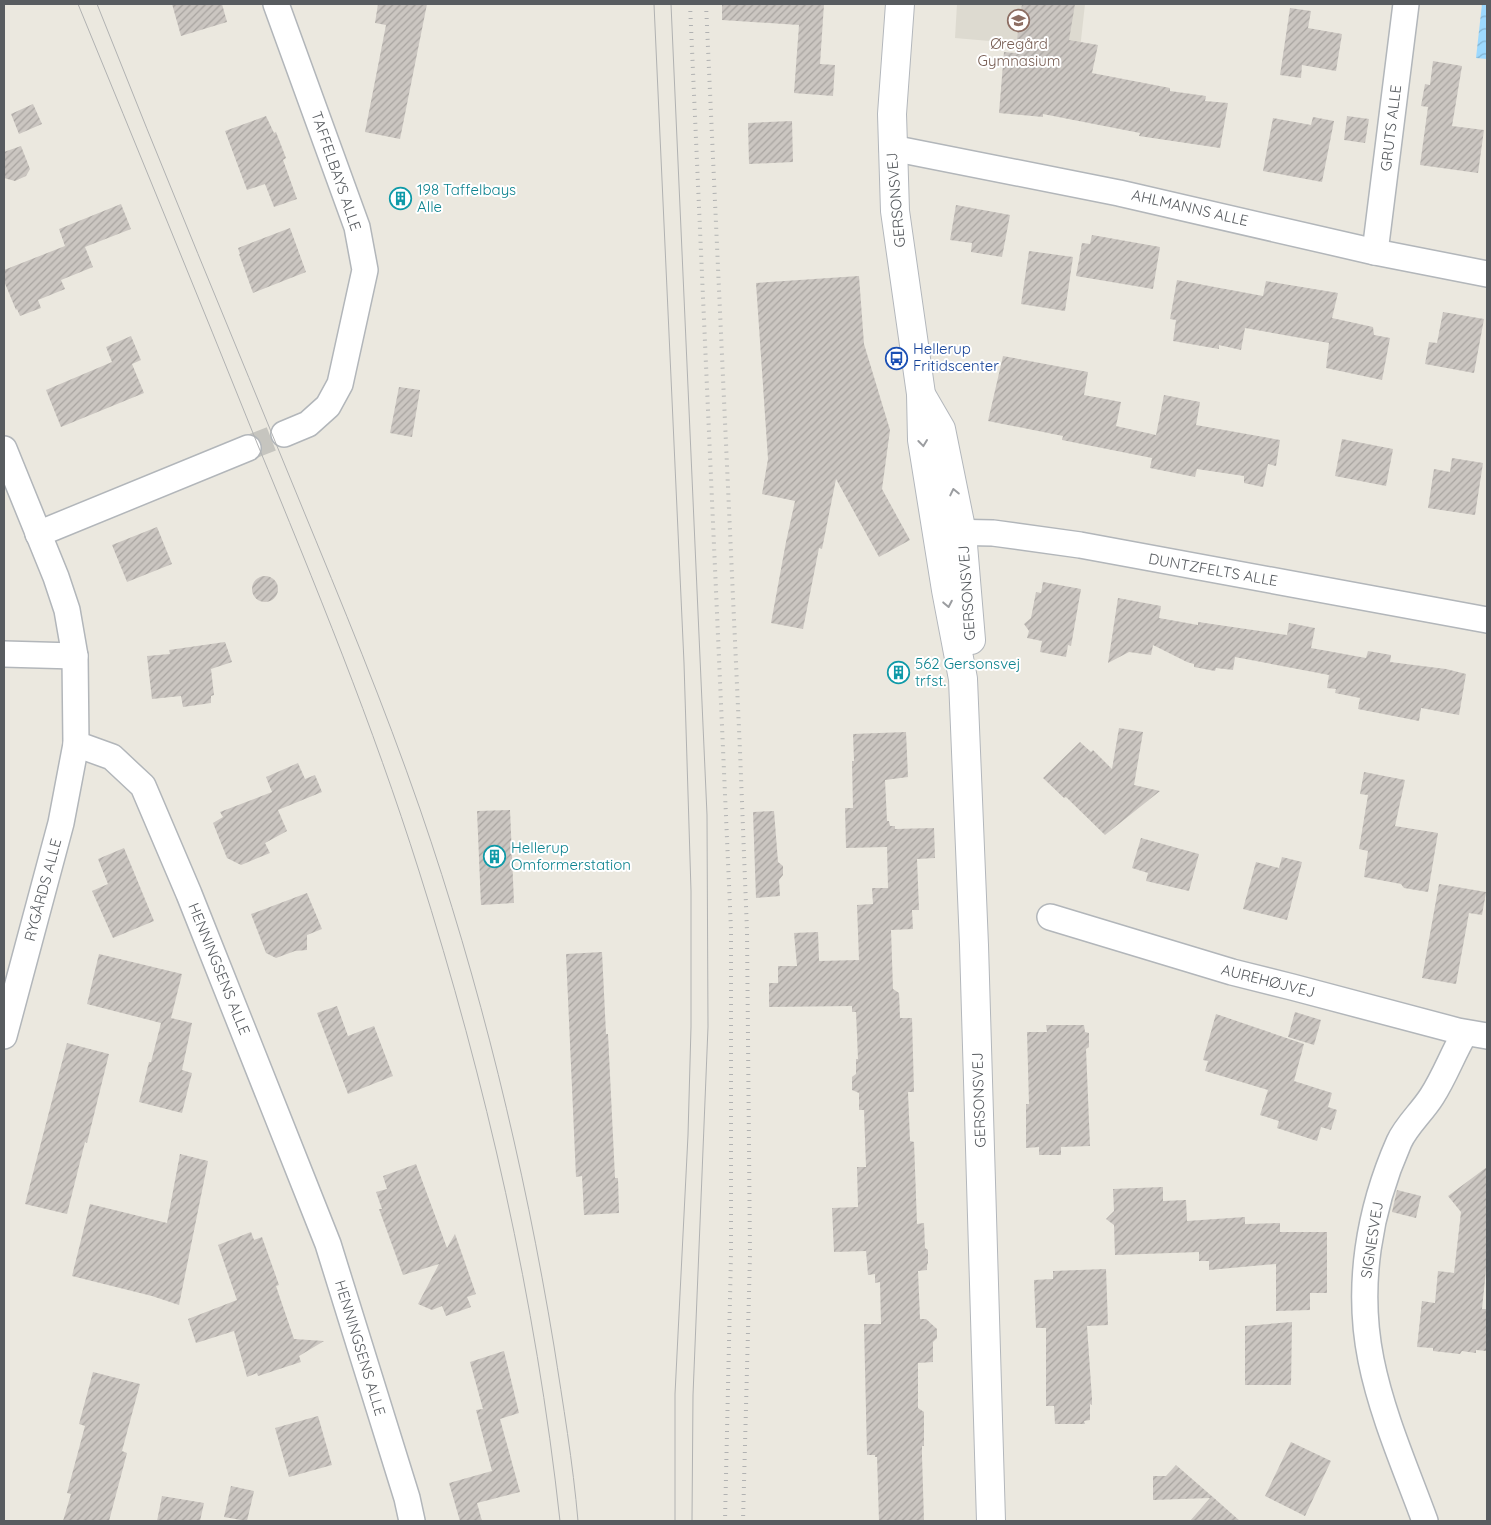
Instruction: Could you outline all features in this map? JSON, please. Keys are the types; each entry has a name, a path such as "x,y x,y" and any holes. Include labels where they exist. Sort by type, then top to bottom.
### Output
{"street":[{"name":"TAFFELBAYS ALLE","path":"276,4 357,227 364,270 340,384 328,406 315,418 308,424 284,434"},
{"name":"GERSONSVEJ","path":"900,4 892,114 894,211 921,394 922,440 950,532 946,590 963,679 974,945 991,1521"},
{"name":"GRUTS ALLE","path":"1375,252 1406,4"},
{"name":"AHLMANNS ALLE","path":"892,148 1119,193 1375,252 1487,274"},
{"path":"38,534 248,448"},
{"path":"4,449 67,610 75,656 76,744"},
{"name":"DUNTZFELTS ALLE","path":"950,532 993,533 1080,545 1487,620"},
{"path":"4,654 75,656"},
{"name":"RYGÅRDS ALLE","path":"4,1036 61,823 76,744"},
{"name":"HENNINGSENS ALLE","path":"76,744 112,757 142,786 170,849 328,1244 404,1489 412,1521"},
{"name":"AUREHØJVEJ","path":"1050,917 1232,972 1476,1034"},
{"name":"SIGNESVEJ","path":"1425,1521 1386,1413 1371,1360 1365,1305 1366,1263 1376,1206 1400,1140 1476,1034"}],"shaded area":[{"name":"Øregård Gymnasium","path":"957,4 1085,4 1080,49 955,38"}],"water":[{"path":"1482,4 1487,4 1487,59 1476,58"}],"building":[{"path":"172,4 222,4 227,22 181,36"},
{"path":"378,4 427,4 400,139 365,132 386,25 375,23"},
{"path":"722,4 824,4 820,64 835,65 833,96 794,93 799,25 722,20"},
{"path":"1022,4 1075,4 1069,40 1098,45 1092,73 1170,88 1170,91 1206,96 1205,101 1228,103 1220,148 1139,136 1140,133 1043,114 1043,117 999,113 1004,52 1015,53"},
{"path":"1290,8 1311,11 1308,28 1342,34 1336,71 1302,65 1301,78 1280,75"},
{"path":"1433,61 1462,66 1452,126 1484,130 1478,173 1420,165 1428,107 1421,106 1425,84 1430,85"},
{"path":"33,104 42,124 19,134 11,114"},
{"path":"266,116 274,133 276,132 286,158 283,160 297,199 274,207 265,184 247,190 225,131"},
{"path":"1347,116 1369,119 1365,143 1344,140"},
{"path":"1313,117 1334,121 1322,182 1263,171 1273,118 1311,125"},
{"path":"792,121 793,162 749,164 748,123"},
{"path":"21,146 30,169 26,176 15,181 4,178 4,152"},
{"path":"121,204 131,229 85,247 93,267 61,280 65,289 38,300 41,308 20,316 4,281 4,270 65,246 59,229"},
{"path":"956,205 1010,215 1002,257 971,252 972,243 950,240"},
{"path":"290,228 306,272 253,293 238,248"},
{"path":"1092,235 1160,247 1153,289 1076,276 1082,243 1090,244"},
{"path":"1029,251 1073,257 1065,311 1021,304"},
{"path":"859,276 864,344 890,430 882,489 910,540 879,557 836,479 822,549 819,548 803,629 771,623 795,501 762,494 768,459 756,283"},
{"path":"1177,280 1263,296 1266,281 1338,293 1332,318 1373,327 1374,335 1390,338 1382,380 1326,368 1329,343 1245,328 1241,350 1219,345 1219,349 1173,341 1176,320 1170,319"},
{"path":"1443,312 1484,319 1474,373 1425,364 1429,342 1437,343"},
{"path":"131,336 141,360 132,364 144,393 61,427 46,390 112,362 106,347"},
{"path":"1003,356 1088,372 1084,395 1121,402 1116,426 1156,435 1164,395 1200,402 1196,425 1280,440 1276,466 1268,464 1263,487 1244,483 1244,476 1197,469 1195,477 1150,468 1152,458 1062,440 1063,436 988,421"},
{"path":"399,387 420,390 412,437 390,433"},
{"path":"1342,439 1393,449 1386,486 1335,476"},
{"path":"1452,458 1483,463 1475,515 1428,508 1434,469 1450,472"},
{"path":"157,527 172,564 127,582 112,545"},
{"path":"265,576 274,580 278,589 274,598 265,602 256,598 252,589 256,580"},
{"path":"1043,582 1081,589 1071,646 1068,645 1066,657 1040,652 1042,641 1027,638 1029,631 1024,624 1031,618 1036,592 1041,593"},
{"path":"1118,598 1161,606 1159,618 1198,625 1198,622 1287,635 1289,623 1315,628 1311,648 1366,658 1368,651 1391,655 1390,662 1446,669 1466,674 1459,715 1421,708 1419,721 1358,709 1360,698 1335,693 1336,689 1327,688 1329,675 1235,657 1233,670 1216,668 1215,671 1194,667 1194,664 1153,645 1151,655 1129,652 1108,663"},
{"path":"225,642 232,662 211,669 214,695 211,696 211,703 183,707 181,696 152,699 147,656 170,654 169,650"},
{"path":"1119,728 1143,732 1134,785 1160,791 1105,835 1066,797 1064,798 1043,778 1080,742 1091,752 1093,750 1112,769"},
{"path":"906,732 908,777 885,780 887,821 889,821 890,826 895,826 895,829 934,828 935,858 917,859 919,910 912,910 913,929 891,930 893,989 899,993 900,1018 912,1018 914,1092 908,1092 910,1141 914,1142 917,1224 924,1223 925,1248 928,1250 927,1270 918,1271 920,1319 926,1319 937,1329 937,1338 933,1342 933,1362 918,1363 918,1408 924,1412 924,1446 922,1446 922,1456 924,1521 879,1521 877,1457 875,1455 867,1455 864,1324 881,1324 880,1282 875,1283 875,1274 868,1275 866,1251 834,1252 832,1208 858,1207 857,1167 866,1167 864,1110 859,1110 859,1093 852,1090 852,1077 856,1074 856,1059 858,1059 856,1012 852,1012 852,1006 769,1007 769,983 778,983 778,966 797,966 794,933 818,932 819,961 859,960 857,905 873,904 872,888 888,888 887,847 846,848 845,808 853,808 853,734"},
{"path":"298,763 305,779 315,775 322,792 278,810 287,831 265,843 270,853 241,865 227,858 213,823 223,817 220,812 272,792 266,777"},
{"path":"1364,772 1405,780 1395,826 1438,833 1428,892 1404,888 1401,884 1364,877 1368,851 1359,849 1368,795 1360,794"},
{"name":"Hellerup Omformerstation","path":"510,810 514,903 481,905 477,811"},
{"path":"774,811 778,862 783,866 783,875 779,880 780,896 756,898 753,812"},
{"path":"1141,838 1199,854 1189,891 1146,881 1148,873 1132,868"},
{"path":"124,848 154,921 113,938 92,891 108,884 98,859"},
{"path":"1282,857 1302,862 1287,920 1243,909 1256,862 1279,868"},
{"path":"1439,884 1486,892 1482,915 1469,913 1456,984 1422,978"},
{"path":"307,893 322,929 307,935 307,950 295,951 276,958 266,953 251,914"},
{"path":"602,952 615,1178 618,1178 619,1213 584,1215 582,1176 576,1177 566,954"},
{"path":"99,954 182,974 171,1018 192,1023 182,1070 192,1073 182,1113 139,1102 161,1023 87,1004"},
{"path":"337,1006 348,1036 374,1026 393,1076 348,1094 317,1013"},
{"path":"1295,1012 1321,1020 1314,1045 1288,1037"},
{"path":"1216,1014 1304,1044 1294,1081 1332,1093 1328,1107 1337,1110 1331,1130 1321,1127 1317,1141 1277,1128 1279,1121 1260,1115 1268,1090 1205,1071 1208,1061 1203,1060"},
{"path":"1046,1025 1084,1025 1085,1032 1089,1033 1089,1047 1086,1049 1090,1146 1061,1147 1061,1155 1039,1155 1039,1147 1026,1148 1026,1104 1029,1104 1027,1032 1047,1032"},
{"path":"67,1043 109,1054 67,1214 25,1204"},
{"path":"180,1154 208,1161 179,1305 152,1296 72,1276 90,1204 167,1223"},
{"path":"416,1164 447,1248 455,1234 476,1294 467,1297 471,1307 446,1316 442,1306 432,1310 418,1304 439,1264 403,1275 379,1209 382,1209 376,1192 387,1189 383,1176"},
{"path":"1487,1167 1487,1260 1482,1309 1487,1309 1487,1351 1476,1350 1476,1353 1462,1351 1460,1354 1433,1351 1433,1348 1417,1347 1422,1301 1435,1303 1438,1271 1454,1273 1461,1212 1448,1196"},
{"path":"1163,1187 1163,1201 1186,1200 1187,1221 1245,1217 1245,1224 1280,1223 1280,1232 1327,1232 1327,1293 1310,1293 1310,1310 1276,1311 1276,1264 1209,1270 1209,1261 1199,1261 1199,1252 1115,1255 1114,1225 1106,1219 1114,1211 1113,1189"},
{"path":"1397,1190 1421,1196 1416,1218 1392,1212"},
{"path":"251,1232 254,1240 262,1237 279,1285 276,1286 294,1339 324,1341 299,1356 301,1362 258,1376 257,1373 247,1377 234,1331 196,1343 188,1319 237,1300 218,1245"},
{"path":"1106,1269 1108,1325 1087,1326 1092,1399 1092,1405 1090,1404 1090,1420 1084,1421 1085,1424 1055,1424 1054,1406 1046,1406 1046,1328 1036,1328 1034,1280 1053,1279 1053,1271"},
{"path":"1292,1322 1291,1385 1245,1385 1245,1326"},
{"path":"504,1351 519,1413 500,1419 520,1492 477,1503 482,1521 460,1521 449,1483 492,1471 476,1410 483,1409 470,1362"},
{"path":"93,1372 140,1384 122,1451 127,1453 109,1521 63,1521 71,1494 67,1493 85,1426 79,1424"},
{"path":"318,1416 332,1465 289,1477 275,1428"},
{"path":"1291,1442 1331,1461 1305,1516 1265,1496"},
{"path":"1176,1465 1240,1521 1190,1521 1210,1498 1153,1500 1153,1476 1166,1476"},
{"path":"231,1486 254,1491 247,1521 224,1517"},
{"path":"162,1496 204,1503 200,1521 157,1521"}],"tunnel":[{"path":"248,448 284,434"}],"tram line":[{"path":"78,4 322,602 363,709 419,871 466,1031 506,1193 523,1274 537,1356 560,1521"},
{"path":"97,4 362,655 406,770 442,875 481,1007 529,1210 554,1346 571,1455 578,1521"},
{"path":"654,4 684,663 691,891 691,1027 688,1135 675,1394 675,1521"},
{"path":"671,4 707,815 708,1027 693,1395 692,1521"}],"railway":[{"path":"690,4 731,929 731,1254 725,1521"},
{"path":"706,4 747,931 750,1255 743,1521"}],"place":[{"name":"Øregård Gymnasium","path":"1019,21"},
{"name":"198 Taffelbays Alle","path":"401,199"},
{"name":"Hellerup Fritidscenter","path":"897,358"},
{"name":"562 Gersonsvej trfst.","path":"899,673"},
{"name":"Hellerup Omformerstation","path":"495,857"}]}
